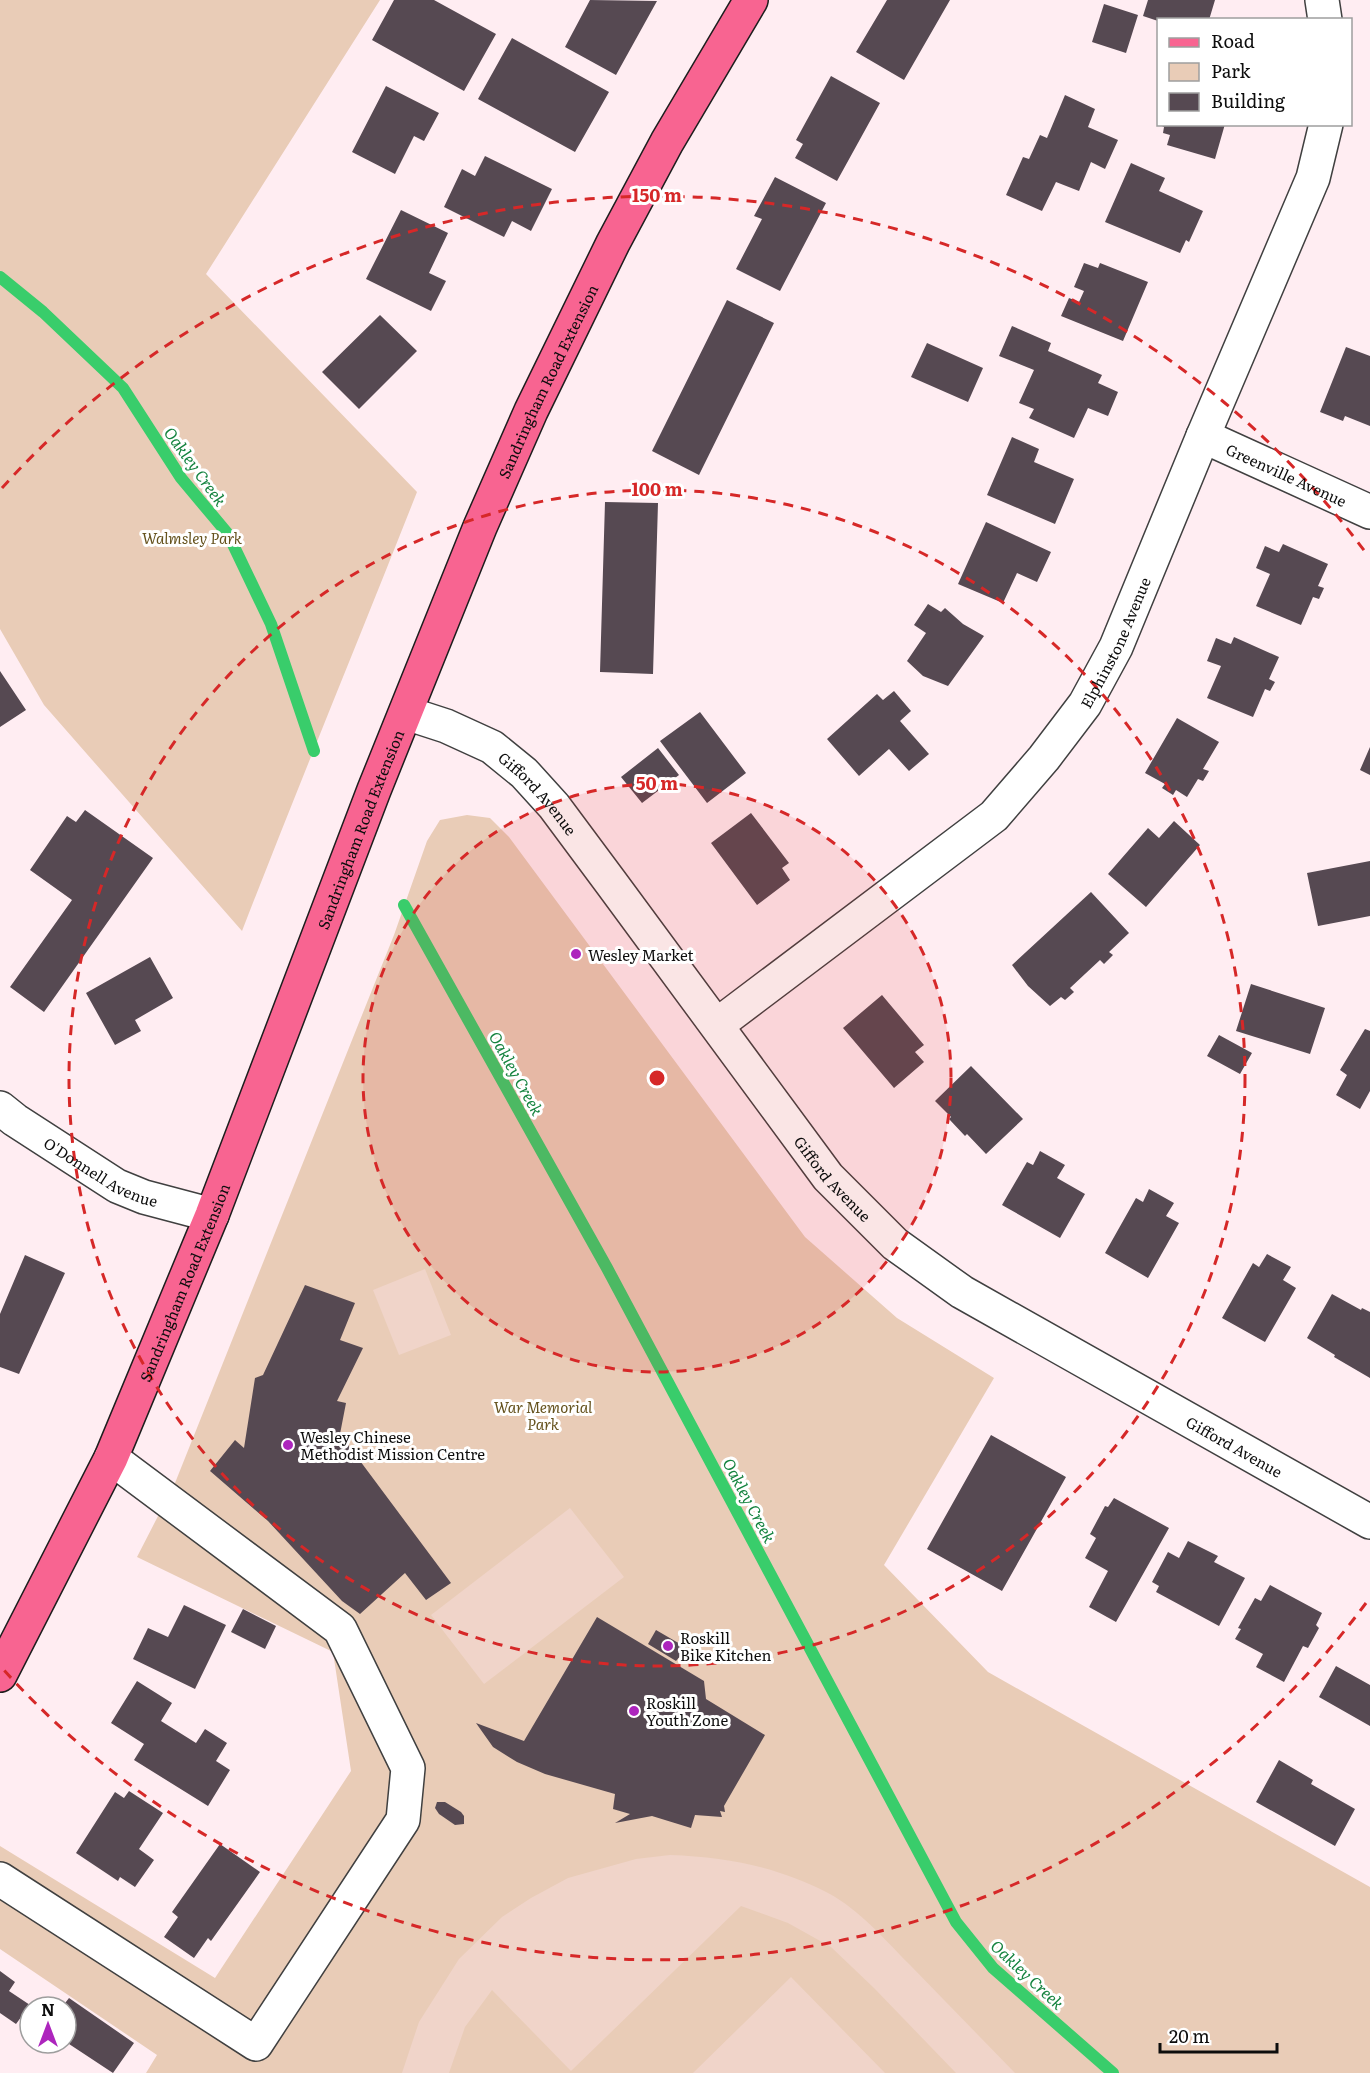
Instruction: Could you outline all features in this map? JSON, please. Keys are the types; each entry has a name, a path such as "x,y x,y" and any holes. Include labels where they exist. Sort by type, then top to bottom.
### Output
{"main road":[{"name":"Sandringham Road Extension","path":"0,1675 111,1458 212,1215 374,790 480,527 531,411 608,253 667,142 751,0"}],"street":[{"path":"1322,0 1326,18"},
{"name":"Elphinstone Avenue","path":"717,1025 994,816 1044,758 1085,704 1116,648 1313,178 1326,126"},
{"name":"Greenville Avenue","path":"1203,436 1370,512"},
{"name":"Gifford Avenue","path":"406,713 446,726 492,747 524,773 560,815 828,1177 895,1244 962,1292 1370,1522"},
{"name":"O'Donnell Avenue","path":"0,1108 117,1186 144,1197 212,1215"},
{"path":"0,1879 256,2044 403,1820 408,1768 340,1629 111,1458"}],"green space":[{"name":"Walmsley Park","path":"0,0 380,0 206,274 417,492 242,931 44,705 0,629"},
{"name":"War Memorial Park","path":"467,815 490,818 509,837 805,1237 897,1318 994,1378 884,1565 988,1672 1370,1887 1370,2073 146,2073 157,2055 78,2002 78,1995 68,1995 0,1949 0,1846 215,1978 351,1771 333,1652 137,1557 175,1483 394,935 427,841 440,820"}],"shaded area":[{"path":"425,1269 451,1335 399,1355 373,1290"},
{"path":"570,1508 624,1577 484,1684 431,1615"},
{"path":"670,1855 712,1858 771,1870 809,1884 840,1900 882,1936 1015,2073 956,2073 831,1947 788,1923 741,1906 571,2071 492,1990 465,2027 449,2073 402,2073 419,2022 459,1959 502,1917 568,1878 636,1859"},
{"path":"791,1977 885,2073 693,2073"}],"building":[{"path":"394,0 434,0 496,34 464,91 372,40"},
{"path":"590,0 657,1 616,75 565,47"},
{"path":"887,0 950,0 904,80 856,52"},
{"path":"1148,0 1215,0 1210,18 1157,18 1157,21 1143,16"},
{"path":"1104,4 1138,15 1126,53 1092,42"},
{"path":"512,38 609,92 575,152 478,99"},
{"path":"831,76 880,103 837,181 795,158 803,144 796,140"},
{"path":"386,86 439,113 424,141 414,136 395,174 352,152"},
{"path":"1065,95 1095,109 1088,127 1118,140 1105,169 1091,162 1079,191 1056,182 1042,211 1006,195 1023,157 1029,159 1040,135 1047,138"},
{"path":"1162,126 1224,126 1215,159 1167,145 1170,135 1163,133 1164,127"},
{"path":"485,156 552,189 531,231 512,221 504,237 444,207 462,169 475,176"},
{"path":"1131,163 1165,178 1159,191 1203,211 1189,242 1186,240 1180,253 1105,222"},
{"path":"775,177 826,203 780,291 736,269 762,219 754,216"},
{"path":"401,210 448,233 429,273 446,281 431,311 366,279"},
{"path":"1084,263 1098,268 1100,263 1148,282 1123,341 1061,316 1069,298 1079,302 1084,291 1074,287"},
{"path":"727,300 774,323 699,475 652,451"},
{"path":"380,315 417,351 359,409 322,372"},
{"path":"1012,326 1051,343 1048,351 1102,375 1098,383 1118,392 1108,416 1088,408 1074,438 1029,418 1034,409 1019,403 1034,370 999,356"},
{"path":"927,343 983,368 968,402 911,377"},
{"path":"1346,347 1370,356 1370,426 1345,416 1343,421 1320,412"},
{"path":"1012,437 1039,449 1034,462 1074,479 1055,524 987,495"},
{"path":"605,502 658,503 653,674 600,672"},
{"path":"986,522 1051,552 1037,582 1017,573 1003,603 958,584"},
{"path":"1283,544 1328,564 1318,586 1324,588 1319,599 1313,597 1301,625 1256,606 1270,574 1256,568 1265,546 1279,552"},
{"path":"928,604 941,612 945,608 963,624 984,636 948,686 923,676 907,661 926,633 914,625"},
{"path":"1234,637 1279,657 1269,679 1275,682 1270,691 1265,689 1253,717 1207,698 1221,666 1207,661 1216,638 1231,644"},
{"path":"0,671 26,710 0,727"},
{"path":"894,691 911,711 900,721 929,754 909,771 889,749 859,776 827,739 877,694 883,700"},
{"path":"700,712 746,773 707,803 660,741"},
{"path":"1177,718 1219,742 1203,769 1209,771 1203,781 1198,779 1187,797 1176,790 1173,795 1162,788 1165,784 1145,773"},
{"path":"1370,747 1370,775 1360,770"},
{"path":"658,748 679,775 642,803 621,777"},
{"path":"85,810 153,858 44,1012 10,987 72,900 30,870 67,816 76,822"},
{"path":"751,813 789,863 782,868 790,880 757,905 711,843"},
{"path":"1174,821 1200,845 1146,907 1108,874 1148,828 1159,838"},
{"path":"1370,861 1370,916 1318,926 1307,873"},
{"path":"1091,892 1129,933 1109,952 1113,955 1104,964 1100,960 1070,988 1074,992 1065,1000 1061,997 1050,1006 1028,986 1012,965"},
{"path":"150,957 173,998 135,1020 141,1031 115,1045 86,993"},
{"path":"1251,984 1325,1008 1310,1054 1236,1031"},
{"path":"882,995 924,1045 915,1052 924,1062 894,1088 843,1028"},
{"path":"1365,1029 1370,1031 1370,1091 1360,1109 1336,1095 1347,1075 1340,1070"},
{"path":"1219,1035 1252,1053 1240,1074 1207,1056"},
{"path":"971,1066 1023,1119 986,1154 967,1134 965,1136 935,1101"},
{"path":"1040,1151 1065,1165 1057,1178 1085,1194 1060,1238 1002,1205 1027,1162 1033,1165"},
{"path":"1149,1189 1174,1203 1166,1216 1179,1223 1148,1278 1105,1253 1136,1198 1143,1202"},
{"path":"1267,1254 1291,1267 1283,1280 1296,1288 1265,1342 1222,1318 1253,1263 1259,1267"},
{"path":"25,1255 65,1273 19,1374 0,1367 0,1314"},
{"path":"305,1285 355,1303 340,1340 363,1348 337,1401 346,1403 340,1434 451,1583 426,1600 405,1573 360,1614 342,1601 268,1521 210,1471 235,1440 244,1448 255,1378 263,1375"},
{"path":"1332,1294 1361,1310 1362,1308 1370,1312 1370,1378 1307,1338"},
{"path":"991,1435 1066,1477 1002,1591 927,1549"},
{"path":"1114,1498 1169,1528 1116,1622 1089,1607 1108,1571 1085,1558 1096,1538 1090,1534 1105,1506 1108,1507"},
{"path":"1188,1541 1218,1556 1214,1562 1245,1578 1219,1626 1156,1592 1159,1586 1152,1582 1168,1552 1179,1558"},
{"path":"1270,1585 1322,1613 1316,1625 1319,1628 1308,1648 1303,1646 1284,1682 1256,1667 1263,1654 1235,1639 1241,1629 1238,1628 1255,1598 1261,1601"},
{"path":"184,1605 226,1625 195,1689 133,1659 148,1628 168,1637"},
{"path":"243,1609 276,1626 265,1649 231,1632"},
{"name":"Roskill Youth Zone","path":"597,1617 704,1681 706,1699 765,1735 724,1806 725,1812 720,1811 722,1817 695,1815 691,1828 652,1816 615,1823 630,1814 613,1809 615,1794 545,1774 517,1762 493,1747 476,1723 524,1741"},
{"name":"Roskill Bike Kitchen","path":"656,1630 687,1648 676,1661 648,1644"},
{"path":"1336,1666 1370,1685 1370,1726 1319,1697"},
{"path":"137,1681 172,1703 161,1721 196,1743 205,1729 227,1743 216,1761 230,1770 208,1806 134,1760 144,1744 111,1723"},
{"path":"1279,1760 1313,1780 1311,1784 1355,1809 1335,1846 1256,1802"},
{"path":"129,1791 163,1813 139,1849 154,1860 135,1887 120,1877 118,1881 76,1853 115,1792 124,1798"},
{"path":"437,1802 445,1802 461,1812 464,1816 464,1824 455,1825 439,1814 435,1808"},
{"path":"220,1844 260,1872 211,1941 208,1938 194,1958 164,1937 178,1917 172,1912"},
{"path":"0,1971 15,1982 9,1991 18,1997 18,2021 16,2024 0,2013"},
{"path":"78,2004 134,2043 113,2073 78,2050"}],"waterway":[{"name":"Oakley Creek","path":"0,277 43,312 123,388 181,478 228,534 271,624 314,751"},
{"name":"Oakley Creek","path":"404,905 607,1268 956,1922 993,1968 1113,2073"}],"place":[{"name":"Wesley Market","path":"576,954"},
{"name":"Wesley Chinese Methodist Mission Centre","path":"288,1445"},
{"name":"Roskill Bike Kitchen","path":"668,1646"},
{"name":"Roskill Youth Zone","path":"634,1711"}]}
